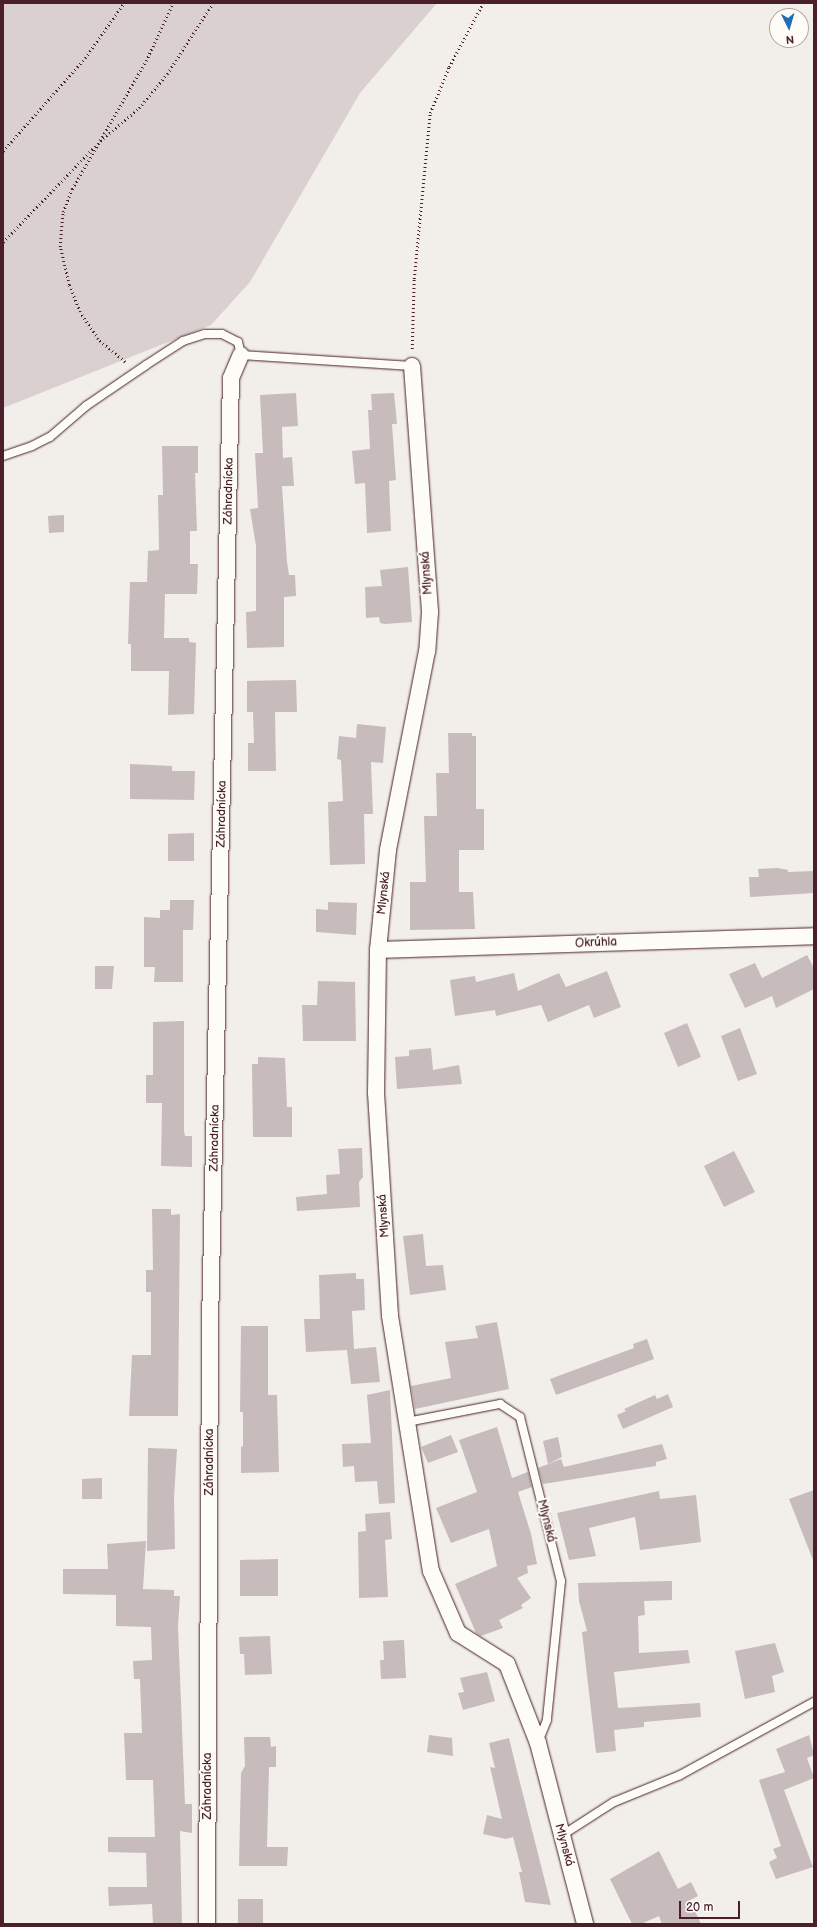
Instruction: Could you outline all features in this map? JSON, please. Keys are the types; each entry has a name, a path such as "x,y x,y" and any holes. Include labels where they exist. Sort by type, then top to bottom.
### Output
{"street":[{"name":"Záhradnícka","path":"207,1924 210,1324 231,378 241,355"},
{"name":"Mlynská","path":"412,366 430,612 427,651 388,850 378,950 376,1101 390,1316 430,1571 458,1633 507,1664 538,1743 585,1924"},
{"name":"Okrúhla","path":"378,950 814,936"}],"lane":[{"path":"3,456 32,446 50,437 86,406 139,370 183,341 205,334 222,334 238,342 241,355 412,366"},
{"name":"Mlynská","path":"407,1422 500,1404 520,1417 561,1581 547,1720 538,1743"},
{"path":"562,1836 614,1802 680,1775 814,1702"}],"path":[{"path":"3,151 85,58 124,3"},
{"path":"139,370 116,356 98,339 80,312 69,285 60,247 63,212 72,189 98,143 119,112 146,62 173,3"},
{"path":"3,242 98,143 139,108 167,74 213,3"},
{"path":"412,366 414,279 430,113 449,67 483,3"}],"shaded area":[{"path":"3,3 437,3 360,93 250,282 211,325 3,408"}],"building":[{"path":"296,393 298,426 282,427 283,458 292,457 294,486 282,486 287,562 289,575 295,575 296,596 284,597 284,647 247,648 246,612 256,611 256,546 250,509 258,508 255,453 263,453 260,395"},
{"path":"394,393 397,424 392,424 396,480 389,481 391,531 367,533 365,483 355,484 352,451 370,449 368,410 372,410 371,394"},
{"path":"162,446 198,446 198,473 195,473 197,531 190,531 190,564 198,564 197,594 165,594 164,638 189,638 189,642 196,643 194,714 168,715 169,671 131,671 131,644 128,644 130,582 147,582 148,551 159,550 158,495 163,495"},
{"path":"64,515 64,532 49,533 48,516"},
{"path":"408,567 412,622 385,624 380,623 379,617 366,618 365,587 382,586 380,570"},
{"path":"296,680 297,712 275,712 276,771 248,771 248,743 254,743 253,712 247,712 247,681"},
{"path":"357,724 386,727 383,763 371,762 373,814 364,814 365,864 330,865 328,802 343,801 341,760 337,759 339,736 356,738"},
{"path":"448,733 472,733 472,736 476,736 476,809 484,809 484,850 459,850 459,892 473,892 475,929 410,930 410,882 426,882 424,816 437,816 436,773 449,773"},
{"path":"130,764 172,766 172,771 195,771 194,800 130,799"},
{"path":"194,833 194,861 168,861 168,834"},
{"path":"778,868 788,870 788,872 814,871 814,893 750,897 749,877 759,877 758,869"},
{"path":"170,900 194,900 193,930 183,930 183,982 154,982 155,967 144,967 144,917 160,918 160,910 170,910"},
{"path":"328,902 357,903 356,935 316,932 316,909 328,910"},
{"path":"807,955 814,968 814,989 776,1008 772,996 745,1008 729,974 755,963 762,978"},
{"path":"95,966 114,966 112,989 95,989"},
{"path":"607,971 621,1007 594,1018 589,1005 548,1022 541,1005 496,1016 495,1010 455,1016 450,980 475,976 476,982 514,973 518,991 559,973 566,987"},
{"path":"318,981 355,982 356,1041 303,1041 302,1005 317,1005"},
{"path":"184,1021 184,1131 185,1136 192,1136 192,1167 161,1166 162,1103 146,1103 146,1075 153,1075 153,1022"},
{"path":"687,1023 701,1057 678,1067 664,1033"},
{"path":"740,1028 757,1074 738,1081 721,1036"},
{"path":"431,1048 433,1070 459,1065 462,1084 397,1089 395,1057 409,1056 409,1050"},
{"path":"258,1057 285,1058 287,1107 292,1107 292,1137 253,1137 252,1064 258,1064"},
{"path":"362,1148 363,1177 359,1182 360,1207 297,1211 296,1197 327,1194 326,1175 340,1174 338,1149"},
{"path":"734,1151 755,1192 724,1207 704,1166"},
{"path":"152,1209 171,1209 171,1215 180,1214 178,1416 129,1416 132,1355 151,1355 151,1292 146,1292 146,1270 153,1270"},
{"path":"423,1234 426,1266 443,1265 446,1290 410,1295 403,1236"},
{"path":"356,1273 356,1279 364,1279 365,1310 352,1311 354,1349 376,1347 380,1382 351,1384 347,1350 306,1352 304,1319 320,1319 319,1275"},
{"path":"497,1322 509,1389 415,1409 411,1386 451,1378 445,1342 478,1338 475,1326"},
{"path":"241,1326 268,1326 268,1395 277,1395 279,1472 241,1473 243,1412 240,1412"},
{"path":"647,1339 654,1359 556,1395 550,1379 634,1348 633,1344"},
{"path":"390,1390 395,1503 379,1504 377,1481 355,1482 354,1466 343,1467 342,1444 371,1443 367,1395"},
{"path":"668,1394 673,1407 623,1429 617,1415 626,1411 624,1409 655,1395 657,1399"},
{"path":"497,1427 512,1478 528,1472 532,1487 518,1492 531,1534 537,1564 527,1566 528,1573 517,1578 531,1598 521,1605 523,1608 499,1620 503,1628 481,1636 476,1633 455,1584 497,1566 489,1529 451,1543 436,1508 477,1492 459,1440"},
{"path":"451,1435 458,1452 428,1463 421,1447"},
{"path":"558,1437 562,1457 548,1464 543,1441"},
{"path":"662,1444 667,1459 656,1462 656,1466 543,1484 538,1468 561,1459 564,1467"},
{"path":"148,1448 177,1449 174,1498 175,1549 147,1551"},
{"path":"102,1478 102,1499 82,1499 82,1479"},
{"path":"814,1490 814,1559 813,1560 789,1499"},
{"path":"659,1491 660,1499 696,1495 701,1542 640,1550 635,1517 589,1528 596,1556 569,1560 557,1513"},
{"path":"390,1512 392,1539 385,1540 388,1597 359,1598 358,1532 366,1531 365,1514"},
{"path":"146,1541 143,1589 174,1590 174,1596 180,1596 178,1626 185,1804 192,1804 192,1833 180,1831 182,1924 153,1924 152,1904 109,1906 108,1887 147,1887 146,1853 108,1852 108,1837 155,1837 153,1780 126,1780 124,1733 142,1733 140,1679 134,1679 133,1661 152,1660 151,1627 116,1626 116,1595 63,1594 63,1569 108,1569 107,1544"},
{"path":"278,1559 278,1596 240,1596 240,1560"},
{"path":"672,1581 672,1600 644,1601 645,1615 638,1616 639,1653 688,1650 690,1663 614,1672 618,1708 700,1703 701,1717 644,1722 644,1727 614,1730 616,1751 596,1753 582,1632 587,1631 579,1601 578,1583"},
{"path":"270,1636 272,1674 245,1675 244,1654 240,1654 239,1637"},
{"path":"404,1640 406,1678 381,1679 380,1660 384,1660 383,1641"},
{"path":"775,1643 784,1672 772,1676 775,1692 745,1699 735,1651"},
{"path":"487,1672 495,1701 463,1710 458,1693 464,1692 460,1678"},
{"path":"429,1735 452,1738 453,1756 427,1752"},
{"path":"809,1735 814,1755 807,1758 814,1778 784,1790 813,1867 776,1879 769,1862 777,1858 773,1849 781,1846 759,1780 785,1772 776,1749"},
{"path":"244,1737 270,1737 271,1747 276,1746 276,1767 269,1767 267,1847 288,1847 287,1866 239,1866 241,1773 245,1766"},
{"path":"509,1738 551,1905 525,1902 519,1872 522,1872 513,1837 506,1839 483,1834 487,1815 502,1819 490,1767 495,1768 489,1743"},
{"path":"659,1851 678,1889 691,1882 698,1896 690,1900 701,1924 662,1924 659,1916 641,1924 632,1924 610,1879"},
{"path":"238,1899 263,1899 263,1924 238,1924"}]}
